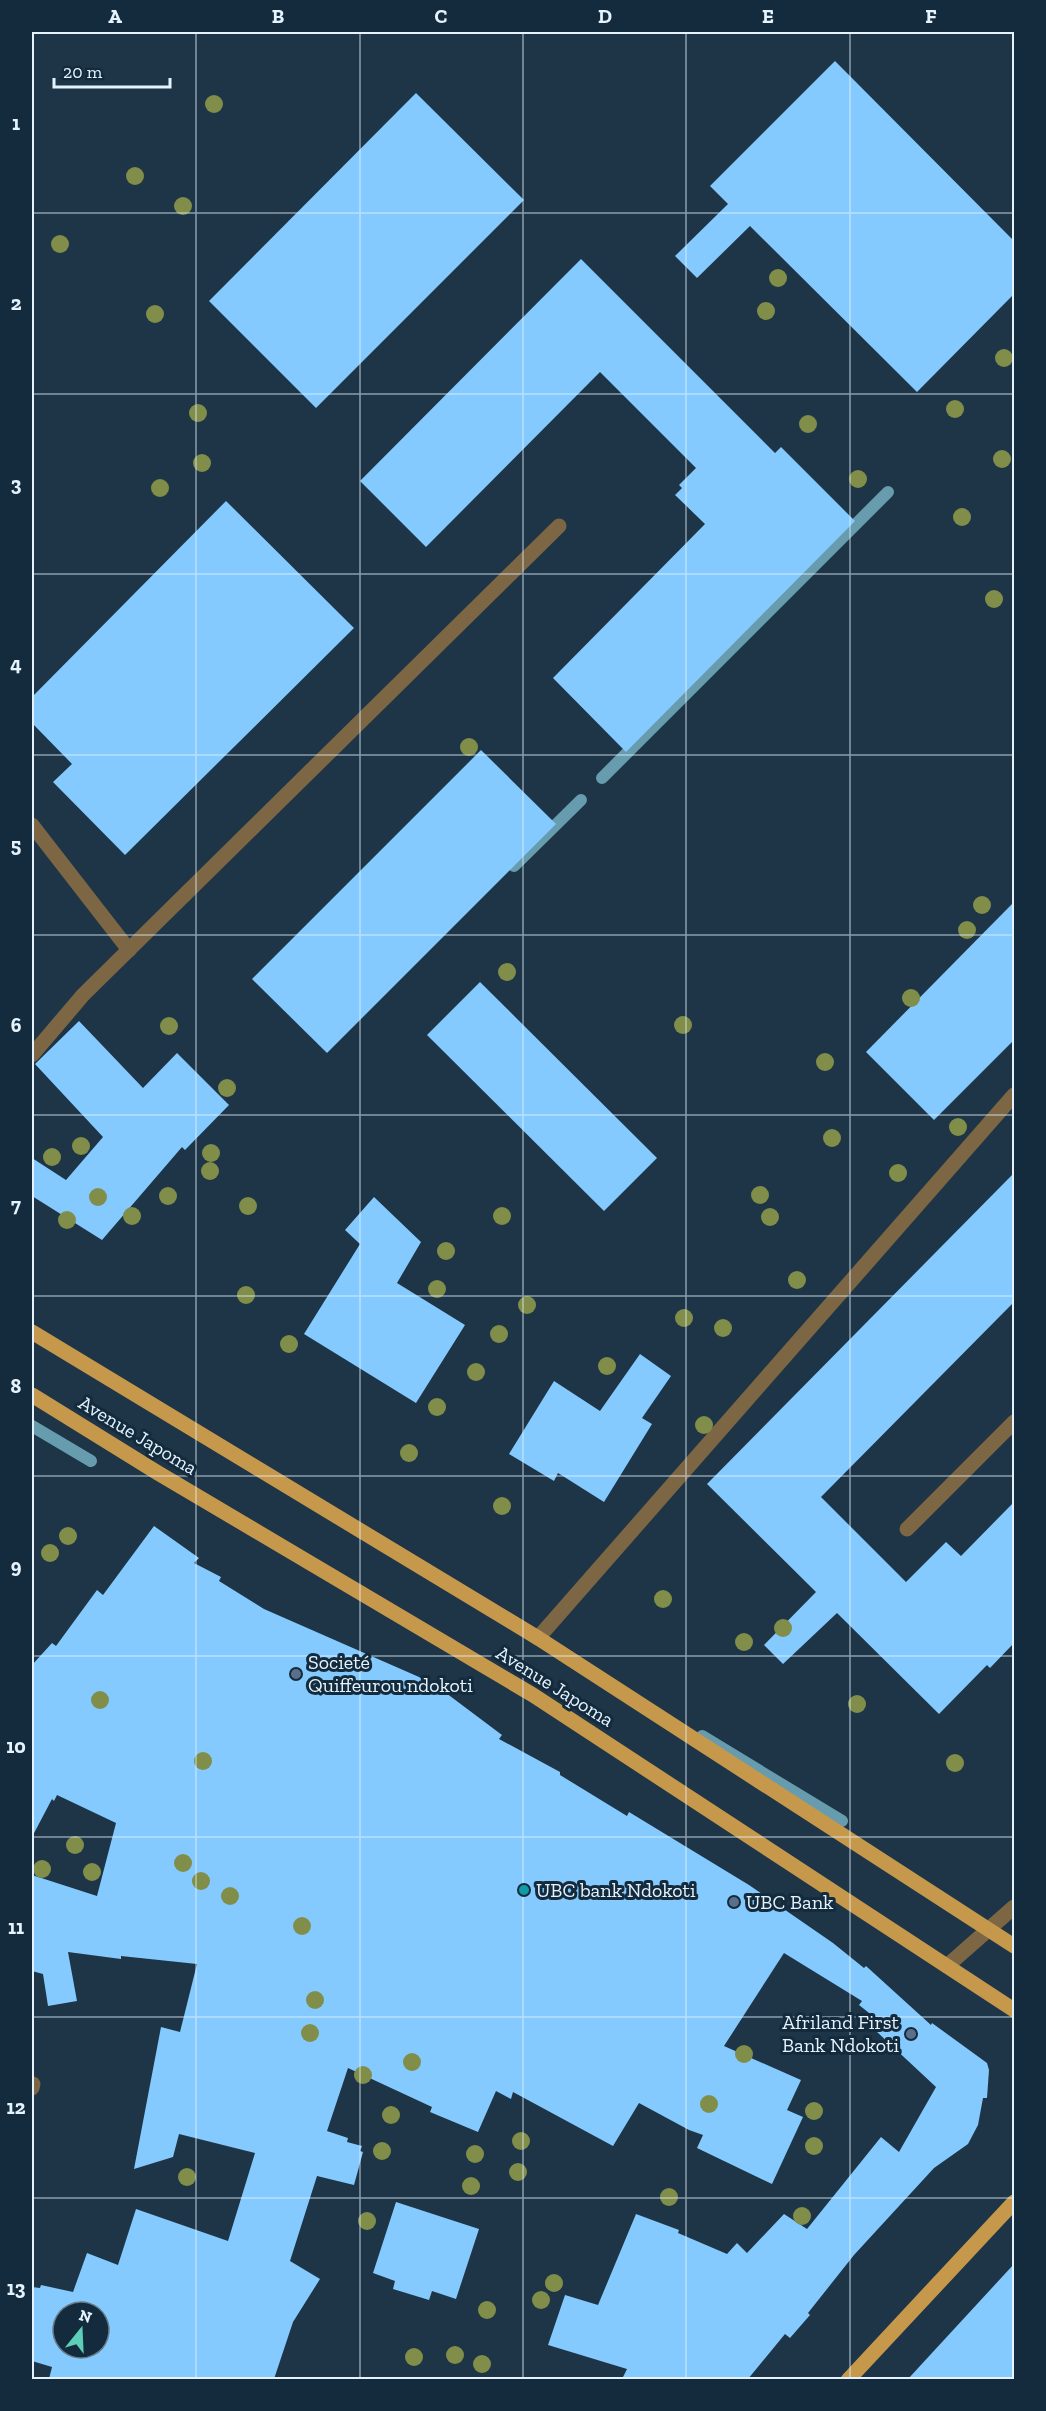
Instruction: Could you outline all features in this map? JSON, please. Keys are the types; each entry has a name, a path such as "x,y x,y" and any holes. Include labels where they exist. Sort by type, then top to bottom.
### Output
{"main road":[{"name":"Avenue Japoma","path":"32,1332 538,1638 1014,1946"},
{"name":"Avenue Japoma","path":"32,1395 178,1485 533,1695 1014,2010"},
{"path":"848,2379 1014,2202"}],"lane":[{"path":"32,1055 83,995 559,526"},
{"path":"32,825 129,950"},
{"path":"538,1638 1014,1095"},
{"path":"907,1528 1014,1422"},
{"path":"947,1966 1014,1907"}],"building":[{"path":"835,61 1014,241 1014,294 917,392 750,226 697,278 675,256 728,204 710,186"},
{"path":"416,93 524,200 316,408 209,301"},
{"path":"581,259 775,453 781,447 855,521 626,752 553,678 705,524 675,495 682,488 679,485 696,468 600,372 426,547 360,481"},
{"path":"226,501 354,628 125,855 53,782 72,764 32,723 32,697"},
{"path":"481,750 556,824 327,1053 252,979"},
{"path":"1014,902 1014,1040 934,1120 866,1052"},
{"path":"480,982 657,1158 604,1211 427,1035"},
{"path":"79,1021 143,1088 177,1053 229,1105 185,1150 182,1147 102,1240 32,1196 32,1158 66,1180 103,1137 35,1064"},
{"path":"1014,1173 1014,1302 821,1497 906,1582 946,1542 961,1556 1014,1502 1014,1643 990,1668 987,1665 939,1714 837,1613 783,1664 764,1645 816,1592 707,1484"},
{"path":"374,1197 421,1242 397,1283 465,1325 416,1403 304,1334 360,1244 345,1230"},
{"path":"640,1354 671,1376 642,1418 652,1424 604,1502 558,1473 554,1481 509,1454 554,1381 600,1411"},
{"path":"154,1526 199,1558 194,1563 221,1577 219,1581 264,1609 419,1677 432,1686 434,1684 502,1735 499,1739 560,1772 560,1775 627,1816 629,1812 749,1885 833,1943 864,1968 866,1966 931,2025 932,2023 987,2063 989,2070 987,2098 983,2098 978,2125 968,2144 934,2168 854,2255 790,2338 785,2334 748,2379 622,2379 627,2369 548,2345 565,2295 598,2305 636,2214 679,2230 678,2233 727,2254 737,2243 747,2253 784,2214 807,2229 881,2137 899,2152 936,2087 876,2031 883,2024 859,2005 862,2001 784,1953 724,2046 801,2080 787,2110 803,2117 772,2184 697,2148 703,2135 639,2103 613,2146 513,2092 511,2099 496,2091 478,2132 430,2112 432,2107 348,2068 327,2131 348,2138 347,2142 362,2146 360,2151 363,2152 354,2185 317,2176 290,2261 320,2279 293,2322 274,2379 49,2379 52,2367 32,2361 32,2287 40,2288 41,2285 73,2292 87,2253 118,2265 136,2209 228,2241 255,2153 179,2134 173,2157 134,2169 161,2027 180,2032 197,1964 121,1956 121,1959 68,1952 77,2001 48,2006 43,1974 32,1971 32,1875 97,1896 116,1823 57,1795 54,1801 52,1799 32,1837 32,1665 52,1643 56,1646 97,1590 103,1595"},
{"path":"396,2202 479,2229 456,2299 432,2291 429,2300 393,2289 395,2281 373,2273"},
{"path":"1014,2264 1014,2379 908,2379"}],"waterway":[{"path":"602,778 888,492"},
{"path":"514,866 581,800"},
{"path":"32,1426 91,1461"},
{"path":"702,1736 842,1821"}],"place":[{"name":"Societé Quiffeurou ndokoti","path":"296,1674"},
{"name":"UBC bank Ndokoti","path":"524,1890"},
{"name":"UBC Bank","path":"734,1902"},
{"name":"Afriland First Bank Ndokoti","path":"911,2034"}]}
